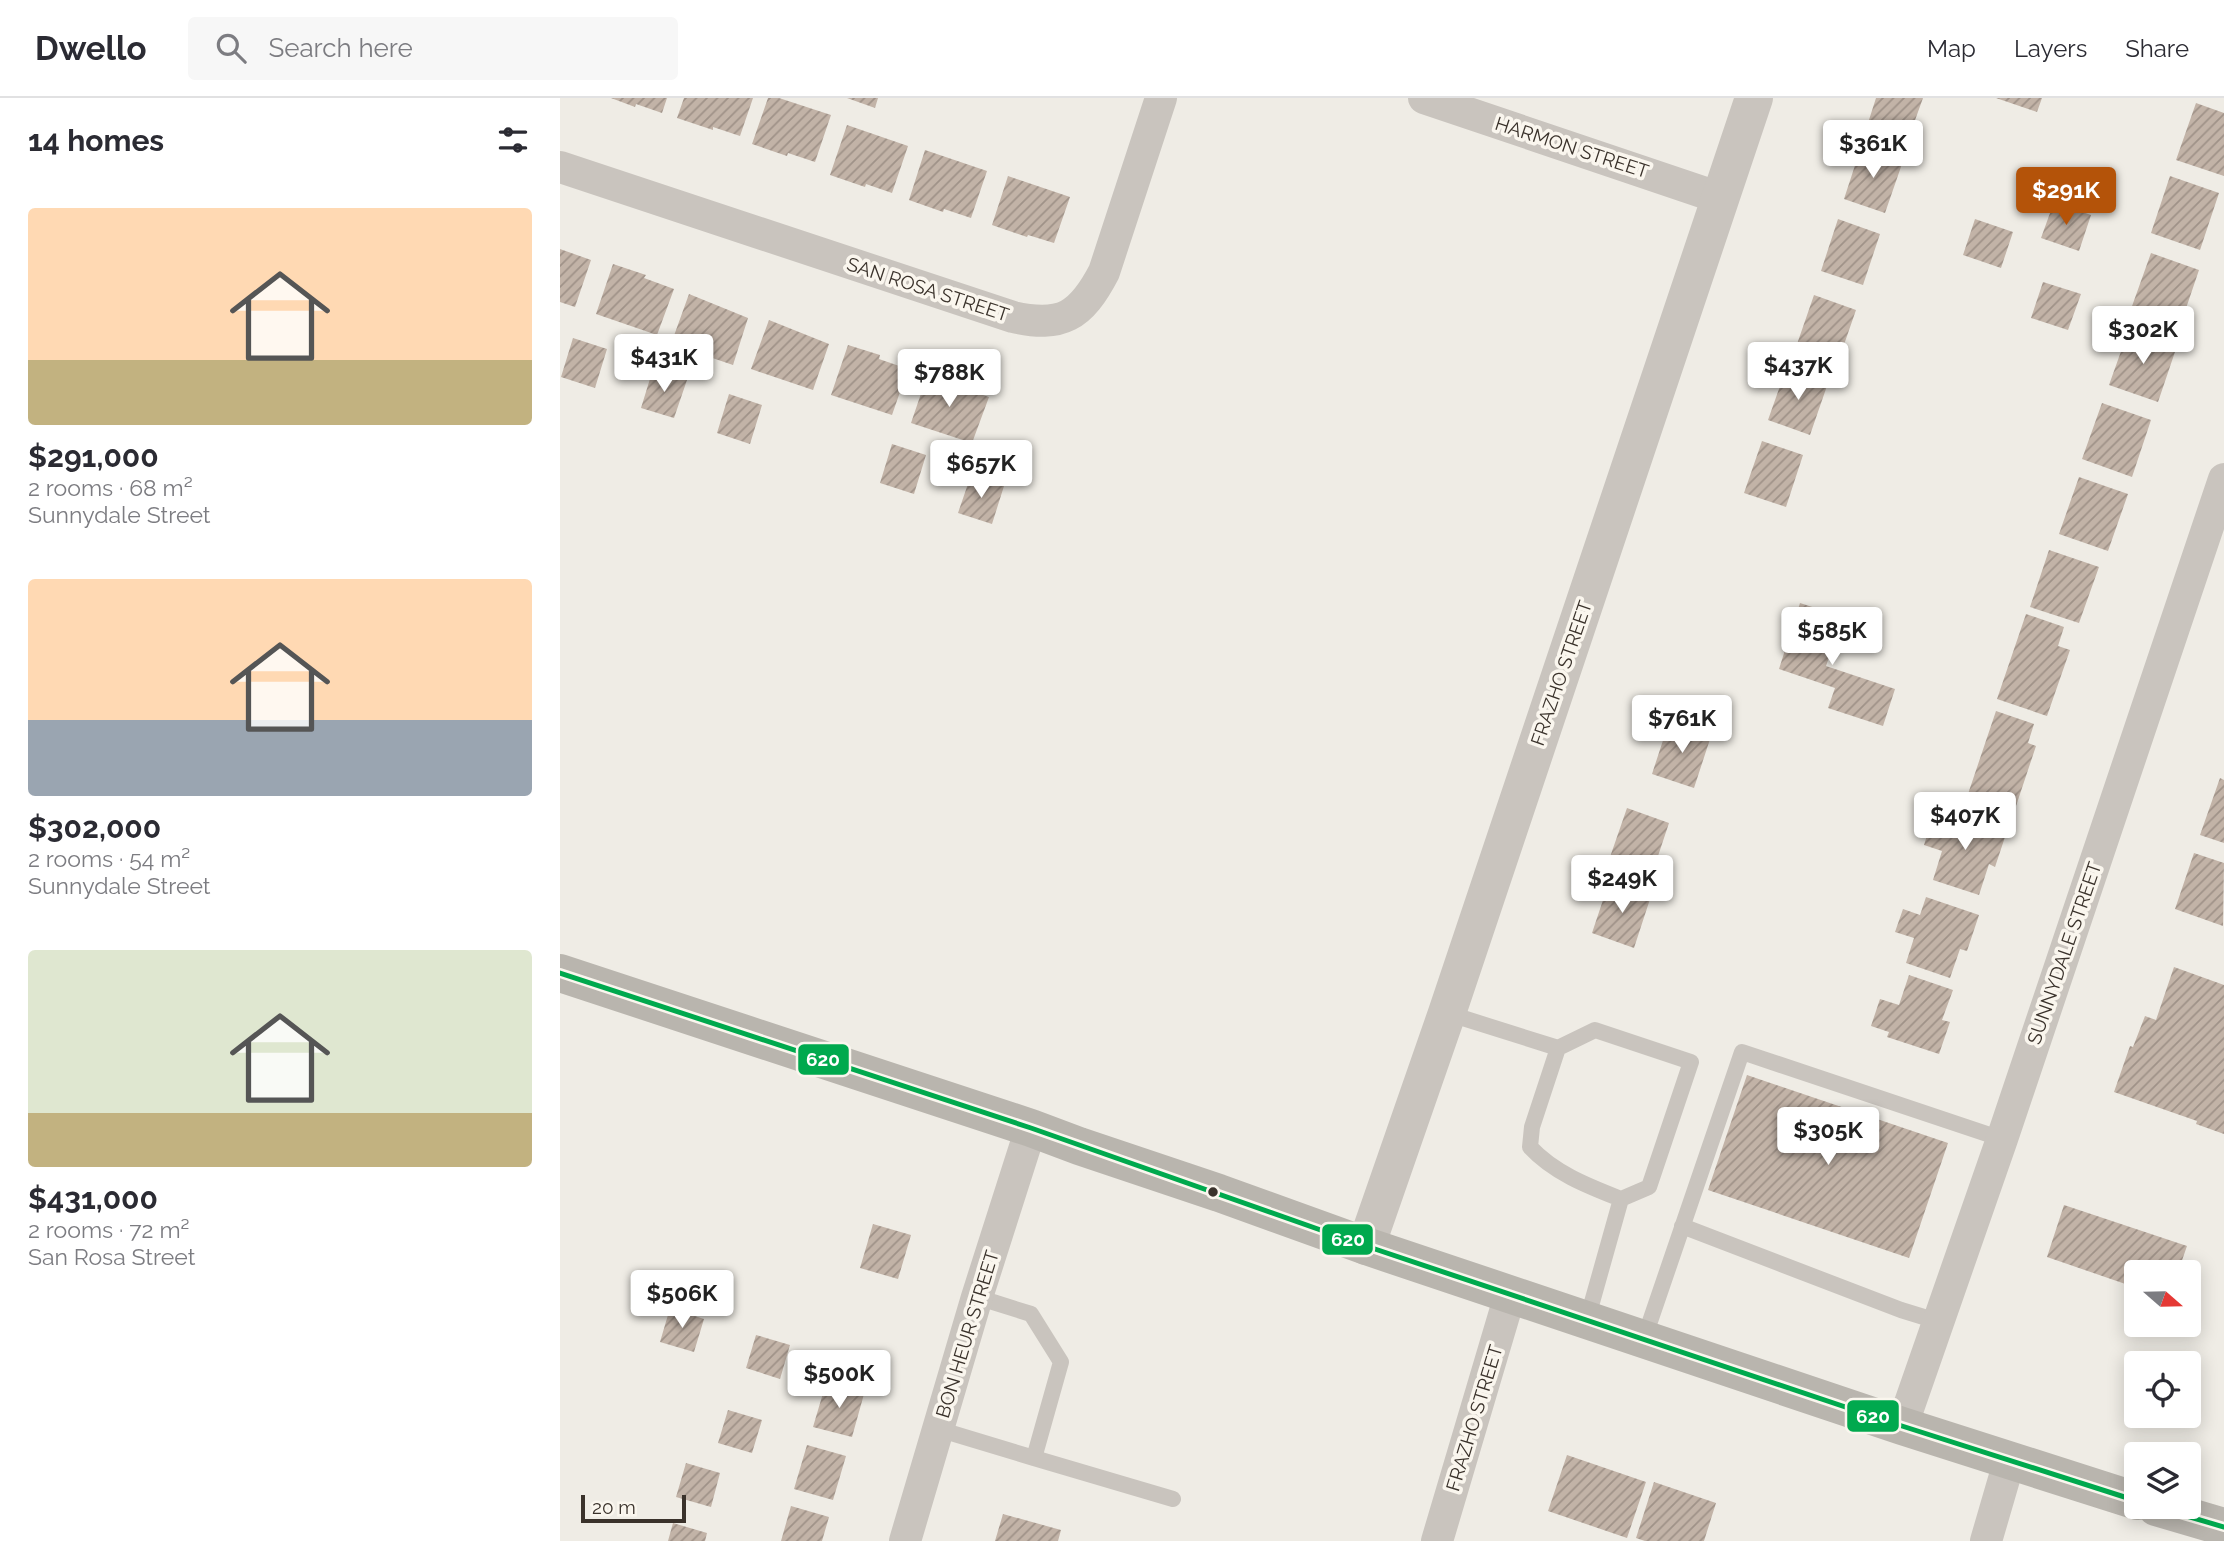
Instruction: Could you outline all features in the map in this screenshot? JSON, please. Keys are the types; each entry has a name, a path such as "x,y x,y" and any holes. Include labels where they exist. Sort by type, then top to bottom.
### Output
{"main road":[{"path":"560,973 1031,1128 1366,1247 2009,1462 2124,1497"},
{"path":"2197,1519 2224,1527"}],"street":[{"name":"SAN ROSA STREET","path":"560,167 1013,317 1032,321 1055,321 1079,310 1093,293 1104,272 1161,98"},
{"name":"HARMON STREET","path":"1424,98 1720,198"},
{"name":"FRAZHO STREET","path":"1366,1247 1754,98"},
{"name":"SUNNYDALE STREET","path":"1902,1426 1940,1322 2224,479"},
{"name":"BON HEUR STREET","path":"905,1541 977,1297 1031,1128"},
{"name":"FRAZHO STREET","path":"1437,1541 1510,1295"},
{"path":"1986,1541 2009,1462"}],"lane":[{"path":"1447,1013 1558,1048 1595,1030 1691,1062 1648,1187 1621,1199 1588,1186 1542,1161 1530,1147 1532,1127 1558,1048"},
{"path":"1644,1339 1742,1052 2002,1139"},
{"path":"1587,1320 1621,1199"},
{"path":"1682,1226 1901,1310 1940,1322"},
{"path":"977,1297 1031,1314 1061,1362 1034,1458"},
{"path":"938,1429 1173,1499"}],"building":[{"path":"611,98 667,98 662,113"},
{"path":"684,98 753,98 740,136 677,118"},
{"path":"768,98 779,98 831,115 815,162 752,144"},
{"path":"847,98 878,98 875,108"},
{"path":"1876,98 1923,98 1909,137 1868,123"},
{"path":"1996,98 2042,98 2037,112"},
{"path":"2196,103 2224,113 2224,176 2176,160"},
{"path":"847,125 908,146 892,193 830,175"},
{"path":"1861,147 1903,161 1885,213 1844,199"},
{"path":"925,150 987,171 971,218 909,200"},
{"path":"1008,176 1070,197 1054,243 992,225"},
{"path":"2170,176 2219,193 2200,250 2151,233"},
{"path":"2054,202 2091,215 2079,251 2041,238"},
{"path":"1838,219 1880,234 1863,285 1821,271"},
{"path":"1975,219 2013,232 2001,268 1963,255"},
{"path":"560,249 591,260 575,307 560,302"},
{"path":"2151,253 2199,270 2180,326 2131,309"},
{"path":"613,264 646,275 644,278 674,289 657,335 596,314"},
{"path":"2043,282 2081,294 2068,330 2031,318"},
{"path":"689,294 748,318 733,365 671,344"},
{"path":"1814,295 1856,310 1838,362 1796,347"},
{"path":"769,320 829,344 813,390 751,369"},
{"path":"2129,329 2177,346 2158,402 2109,385"},
{"path":"573,338 607,349 595,388 561,377"},
{"path":"848,345 880,355 879,359 908,369 892,415 831,395"},
{"path":"653,369 687,380 674,418 641,408"},
{"path":"1786,369 1828,383 1810,435 1768,420"},
{"path":"928,373 989,397 972,443 911,423"},
{"path":"729,394 762,405 750,444 717,433"},
{"path":"2102,403 2151,420 2132,477 2082,459"},
{"path":"1762,441 1803,455 1786,507 1744,493"},
{"path":"892,444 926,455 914,494 880,483"},
{"path":"971,475 1004,486 992,524 958,513"},
{"path":"2079,477 2128,494 2108,551 2059,534"},
{"path":"2049,550 2099,567 2079,623 2030,607"},
{"path":"1800,603 1843,617 1826,666 1895,689 1883,726 1828,708 1835,688 1779,669"},
{"path":"2026,614 2064,627 2058,646 2070,650 2047,716 1997,699"},
{"path":"1996,711 2034,724 2028,743 2036,746 2015,809 1968,794"},
{"path":"1669,722 1711,736 1694,788 1652,774"},
{"path":"2220,778 2224,780 2224,843 2200,835"},
{"path":"1627,808 1669,823 1652,874 1609,860"},
{"path":"1955,814 2007,831 1995,867 1989,864 1979,895 1933,880 1942,851 1924,845 1932,819 1951,825"},
{"path":"2194,853 2224,863 2223,926 2175,909"},
{"path":"1609,882 1651,896 1634,948 1592,933"},
{"path":"1926,897 1979,915 1967,951 1960,949 1950,978 1906,963 1914,938 1895,932 1903,909 1920,915"},
{"path":"2174,967 2224,985 2224,1134 2196,1124 2197,1121 2114,1092 2130,1046 2133,1047 2145,1016 2156,1020"},
{"path":"1909,975 1953,990 1942,1020 1950,1022 1939,1054 1887,1037 1889,1032 1871,1026 1880,999 1899,1005"},
{"path":"1747,1075 1948,1143 1909,1258 1708,1190"},
{"path":"2064,1205 2187,1246 2182,1260 2124,1260 2124,1284 2047,1257"},
{"path":"873,1224 911,1235 898,1279 860,1268"},
{"path":"670,1308 704,1319 694,1352 660,1342"},
{"path":"756,1335 790,1345 780,1379 746,1368"},
{"path":"826,1383 864,1394 852,1437 813,1427"},
{"path":"728,1410 762,1420 752,1453 718,1443"},
{"path":"807,1445 846,1456 833,1500 794,1489"},
{"path":"1567,1455 1646,1482 1627,1538 1548,1511"},
{"path":"686,1463 720,1473 711,1507 676,1497"},
{"path":"1654,1482 1716,1503 1704,1541 1645,1541 1636,1538"},
{"path":"791,1506 829,1517 822,1541 781,1541"},
{"path":"1003,1514 1061,1530 1058,1541 995,1541"},
{"path":"673,1523 707,1533 705,1541 668,1541"}],"transit line":[{"name":"620","path":"560,973 1031,1128 1366,1246 1902,1426 2124,1497"},
{"name":"620","path":"2197,1519 2224,1527"}]}
